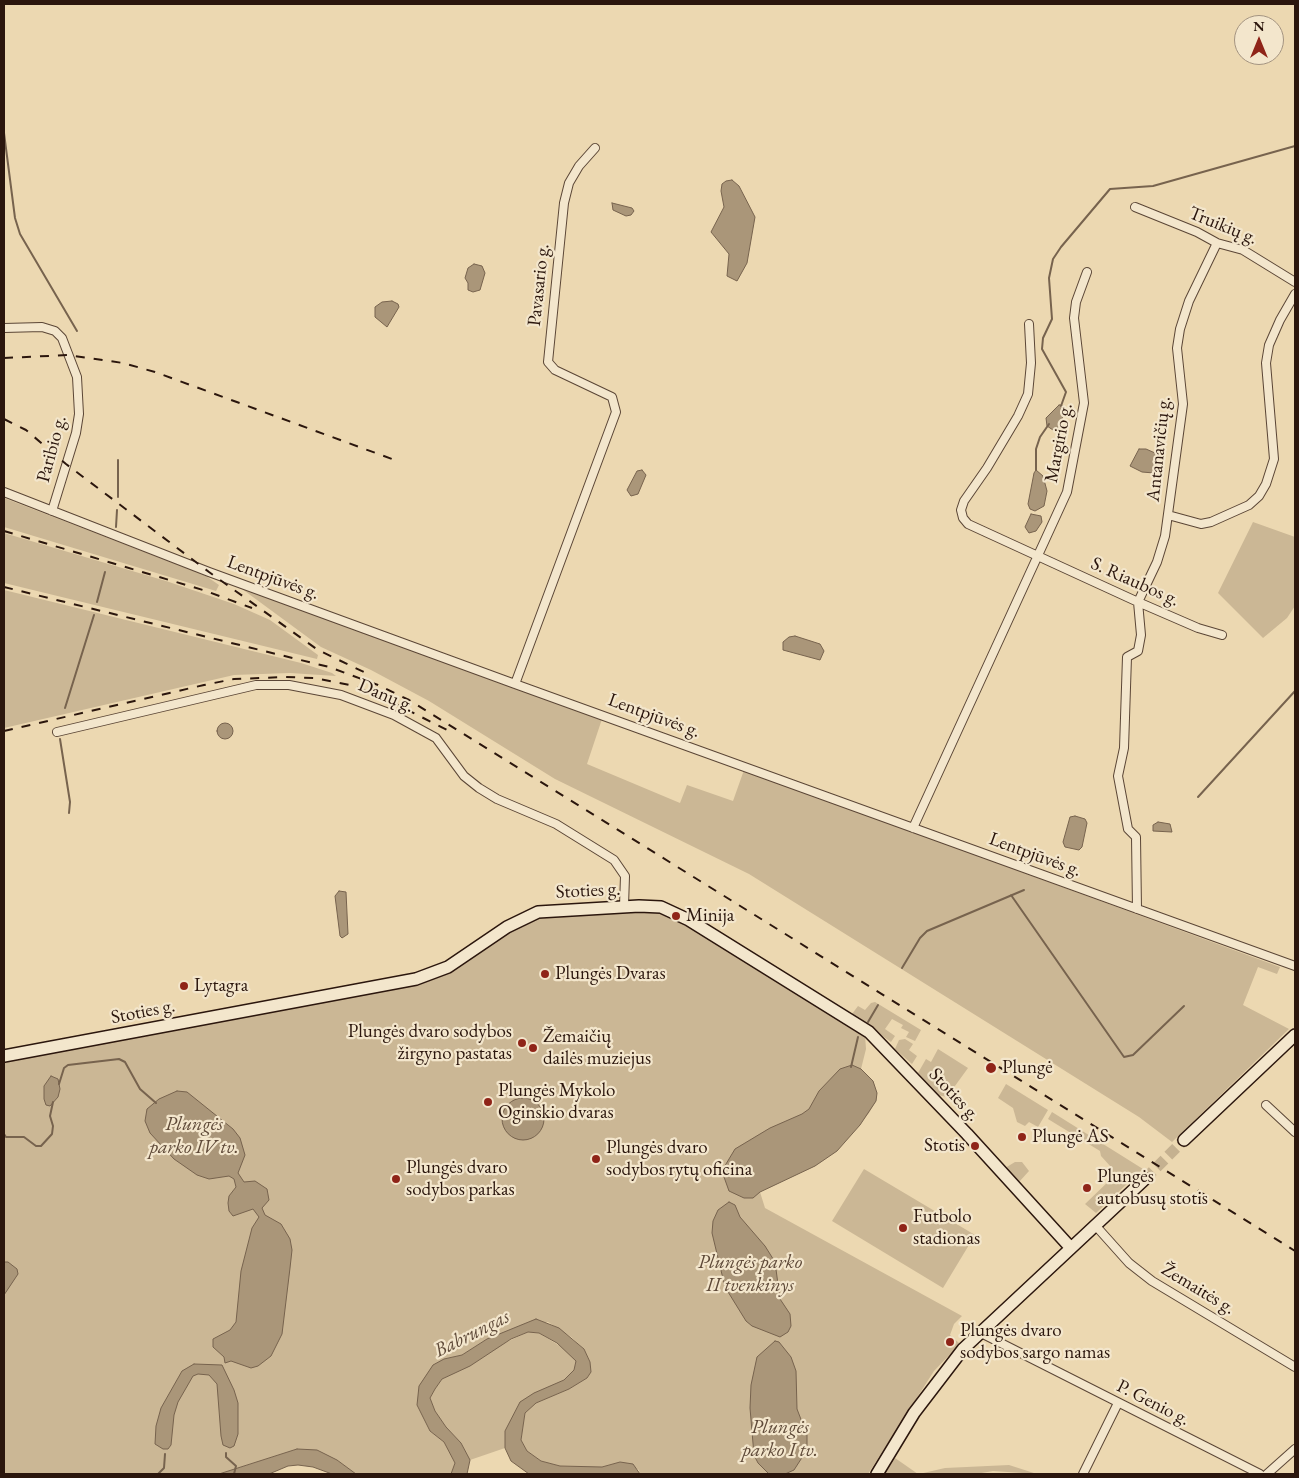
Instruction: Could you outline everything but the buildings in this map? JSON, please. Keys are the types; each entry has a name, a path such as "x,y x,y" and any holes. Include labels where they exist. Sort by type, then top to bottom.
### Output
{"main road":[{"name":"Stoties g.","path":"4,1056 416,979 448,967 507,927 531,914 547,911 654,906 678,913 869,1032 961,1128 1070,1247"},
{"path":"1184,1140 1295,1035"},
{"path":"877,1474 914,1413 938,1379 979,1332 1145,1179"}],"street":[{"name":"Pavasario g.","path":"515,684 616,412 612,397 556,370 548,362 564,203 569,183 579,166 595,148"},
{"name":"Truikių g.","path":"1135,208 1197,232 1217,243 1243,250 1295,282"},
{"name":"Antanavičių g.","path":"1138,602 1157,562 1168,515 1183,404 1177,348 1180,329 1189,301 1217,243"},
{"name":"Margirio g.","path":"913,828 1067,492 1082,423 1084,403 1084,384 1074,318 1076,302 1087,272"},
{"path":"1168,515 1201,524 1212,522 1249,505 1259,496 1266,484 1274,459 1266,363 1273,337 1295,294"},
{"name":"S. Riaubos g.","path":"1029,324 1031,363 1028,394 1018,416 987,468 964,500 961,510 963,518 968,524 1138,602 1198,628 1222,635"},
{"name":"Paribio g.","path":"4,328 42,327 55,331 62,338 77,377 79,414 76,433 52,512"},
{"name":"Lentpjūvės g.","path":"4,492 52,512 515,684 1295,966"},
{"path":"1137,910 1136,836 1128,829 1118,776 1124,748 1126,657 1138,651 1141,635 1138,602"},
{"name":"Danų g.","path":"58,732 256,685 288,685 341,695 394,715 436,738 464,776 480,788 497,799 556,824 614,860 625,876 624,906"},
{"path":"1266,1105 1295,1132"},
{"name":"Žemaitės g.","path":"1095,1225 1129,1263 1152,1281 1295,1367"},
{"name":"P. Genio g.","path":"979,1332 1260,1474"},
{"path":"1083,1474 1118,1403"},
{"path":"1267,1474 1295,1449"}],"shaded area":[{"path":"4,498 189,569 206,576 219,585 216,591 4,527"},
{"path":"1253,522 1295,537 1295,606 1287,618 1263,638 1218,593"},
{"path":"4,533 166,581 234,604 270,620 318,655 317,659 4,583"},
{"path":"238,586 602,719 587,764 680,803 687,785 733,801 744,770 1280,967 1277,974 1258,967 1243,1005 1289,1029 1172,1142 1139,1117 749,874 555,779 429,701 371,670 321,647"},
{"path":"4,590 301,663 336,676 290,673 234,675 4,728"},
{"name":"Plungės dvaro sodybos parkas","path":"648,909 673,916 865,1035 866,1049 861,1069 873,1081 877,1093 876,1101 869,1113 837,1151 815,1166 760,1192 765,1208 962,1316 954,1324 950,1335 960,1344 934,1371 868,1474 640,1474 639,1470 620,1462 602,1467 583,1468 560,1466 541,1461 527,1451 521,1440 525,1413 536,1403 569,1389 587,1378 591,1372 590,1362 584,1349 571,1337 548,1322 487,1339 462,1355 444,1359 417,1405 430,1431 444,1442 455,1463 451,1474 356,1474 337,1460 297,1449 219,1474 4,1474 4,1061 421,983 458,967 514,929 536,919 547,916"},
{"path":"875,1002 921,1030 915,1041 906,1037 909,1032 901,1028 903,1025 892,1019 885,1029 895,1036 891,1042 852,1014 858,1006 865,1010 871,1003"},
{"path":"905,1039 913,1044 909,1050 917,1056 912,1064 895,1049 899,1040"},
{"path":"938,1049 968,1068 947,1097 938,1095 918,1073 926,1059 931,1062"},
{"path":"1006,1084 1048,1110 1038,1127 1029,1122 1025,1126 1017,1122 1013,1108 998,1098"},
{"path":"1052,1112 1143,1169 1096,1213 1085,1204 1112,1178 1107,1171 1111,1167 1101,1156 1100,1151 1048,1119"},
{"path":"1015,1162 1022,1162 1029,1171 1019,1182 1005,1168"},
{"name":"Futbolo stadionas","path":"864,1169 975,1235 943,1288 832,1221"},
{"path":"528,1332 539,1333 568,1351 577,1360 574,1370 564,1380 550,1387 505,1431 505,1448 470,1460 461,1443 446,1427 435,1411 430,1398 442,1379 482,1358 498,1346"},
{"path":"895,1458 918,1474 885,1474"},
{"path":"1009,1465 1037,1474 993,1471 976,1474 919,1474 945,1468"}],"water":[{"path":"732,180 739,186 755,217 747,263 737,281 727,276 729,254 711,232 724,207 721,191 722,184"},
{"path":"612,203 632,208 634,211 631,215 626,216 613,210"},
{"path":"474,264 482,266 485,273 480,290 473,292 468,290 468,283 465,278 468,268"},
{"path":"392,301 398,304 399,307 387,327 375,317 375,307 382,302"},
{"path":"1059,405 1062,405 1064,412 1060,426 1053,430 1047,426 1046,418"},
{"path":"1139,449 1146,449 1155,453 1158,467 1154,473 1142,472 1130,466"},
{"path":"642,470 646,475 638,494 631,496 627,490 637,471"},
{"path":"1036,470 1043,476 1047,491 1044,506 1035,511 1030,509 1028,504"},
{"path":"1031,514 1041,516 1042,522 1036,531 1029,533 1025,527"},
{"path":"795,636 820,644 824,651 820,660 783,650 783,642 789,637"},
{"path":"225,723 231,725 233,731 231,737 225,739 219,737 217,731 219,725"},
{"path":"1075,816 1085,819 1087,823 1082,847 1079,850 1065,847 1063,842 1070,817"},
{"path":"1158,822 1170,824 1172,832 1153,831 1153,825"},
{"path":"339,891 346,892 348,934 342,938 340,936 335,896"},
{"path":"852,1065 861,1069 873,1081 877,1093 876,1101 860,1125 837,1151 815,1166 760,1192 753,1198 744,1198 729,1191 723,1169 735,1149 770,1128 809,1109 819,1091 840,1069"},
{"path":"51,1076 58,1079 60,1089 58,1097 50,1106 46,1105 44,1099 44,1086"},
{"name":"Plungės parko IV tv.","path":"177,1091 187,1092 233,1129 240,1138 245,1155 238,1173 244,1182 255,1181 267,1189 269,1200 262,1208 265,1215 281,1224 290,1239 292,1250 282,1334 271,1356 258,1366 251,1368 231,1361 225,1363 224,1357 213,1347 213,1339 230,1330 236,1322 241,1271 252,1228 259,1217 253,1209 233,1216 229,1211 228,1203 229,1196 236,1187 234,1179 229,1176 209,1179 197,1175 174,1159 150,1133 145,1121 147,1109 159,1099"},
{"path":"519,1098 527,1098 538,1104 544,1119 538,1134 527,1140 519,1140 508,1134 502,1123 502,1115 508,1104"},
{"name":"Plungės parko II tvenkinys","path":"729,1202 735,1205 740,1217 765,1246 775,1262 780,1299 790,1314 791,1326 788,1332 780,1337 752,1326 746,1321 725,1287 712,1233 713,1221 718,1210"},
{"path":"4,1262 8,1262 17,1269 18,1274 4,1295"},
{"path":"536,1319 559,1328 584,1349 590,1362 591,1372 587,1378 569,1389 536,1403 525,1413 521,1440 527,1451 541,1461 560,1466 602,1467 620,1462 633,1464 640,1474 529,1474 511,1461 505,1448 505,1431 520,1402 534,1393 564,1380 574,1370 576,1361 557,1343 539,1333 528,1332 511,1339 470,1366 442,1379 430,1398 435,1411 446,1427 461,1443 470,1460 467,1474 451,1474 455,1463 444,1442 430,1431 417,1405 419,1386 433,1365 444,1359 462,1355 487,1339"},
{"name":"Plungės parko I tv.","path":"775,1341 779,1342 791,1357 796,1371 797,1409 807,1435 807,1445 803,1456 794,1470 785,1474 769,1474 758,1463 754,1455 750,1408 751,1385 757,1357"},
{"path":"194,1364 222,1365 234,1390 238,1403 238,1434 234,1446 230,1448 223,1445 221,1436 217,1384 209,1375 198,1374 193,1376 178,1402 174,1415 171,1445 168,1449 163,1449 155,1444 156,1426 161,1408 182,1371"},
{"path":"297,1449 317,1450 337,1460 356,1474 332,1474 313,1467 298,1465 288,1466 269,1474 219,1474"}],"waterway":[{"path":"4,133 15,218 20,234 77,331"},
{"path":"1061,406 1066,392 1042,349 1043,338 1052,319 1049,278 1053,259 1110,189 1153,186 1295,146"},
{"path":"1036,470 1036,449 1040,437 1049,424"},
{"path":"118,460 118,497"},
{"path":"116,527 117,510"},
{"path":"97,602 105,572"},
{"path":"65,708 94,615"},
{"path":"1198,797 1295,691"},
{"path":"60,739 70,802 69,813"},
{"path":"902,968 920,938 927,931 1024,890"},
{"path":"1011,895 1124,1057 1133,1055 1184,1006"},
{"path":"868,1022 878,1005"},
{"path":"851,1067 858,1037"},
{"path":"59,1084 64,1068 68,1065 119,1059 125,1062 140,1089 156,1103"},
{"path":"4,1134 6,1137 24,1137 36,1146 41,1146 52,1134 53,1126 50,1116 53,1102"},
{"path":"226,1453 226,1457 236,1466 234,1474"},
{"path":"158,1474 164,1468 165,1454"}],"tunnel":[{"path":"1145,1179 1184,1140"}],"railway":[{"path":"4,358 68,355 123,363 155,372 392,459"},
{"path":"4,419 26,430 66,464 209,572 318,650 368,674"},
{"path":"4,531 203,590 252,608"},
{"path":"4,587 329,667 378,685 409,700 1295,1251"},
{"path":"4,731 234,679 286,677 314,678 350,685 382,697 447,730"}],"place":[{"name":"Minija","path":"676,916"},
{"name":"Plungės Dvaras","path":"545,974"},
{"name":"Lytagra","path":"184,986"},
{"name":"Plungės dvaro sodybos žirgyno pastatas","path":"522,1043"},
{"name":"Žemaičių dailės muziejus","path":"533,1048"},
{"name":"Plungė","path":"991,1068"},
{"name":"Plungės Mykolo Oginskio dvaras","path":"488,1102"},
{"name":"Plungė AS","path":"1022,1137"},
{"name":"Stotis","path":"975,1146"},
{"name":"Plungės dvaro sodybos rytų oficina","path":"596,1159"},
{"name":"Plungės dvaro sodybos parkas","path":"396,1179"},
{"name":"Plungės autobusų stotis","path":"1087,1188"},
{"name":"Futbolo stadionas","path":"903,1228"},
{"name":"Plungės dvaro sodybos sargo namas","path":"950,1342"}],"water label":[{"name":"Babrungas","path":"472,1334"}]}
